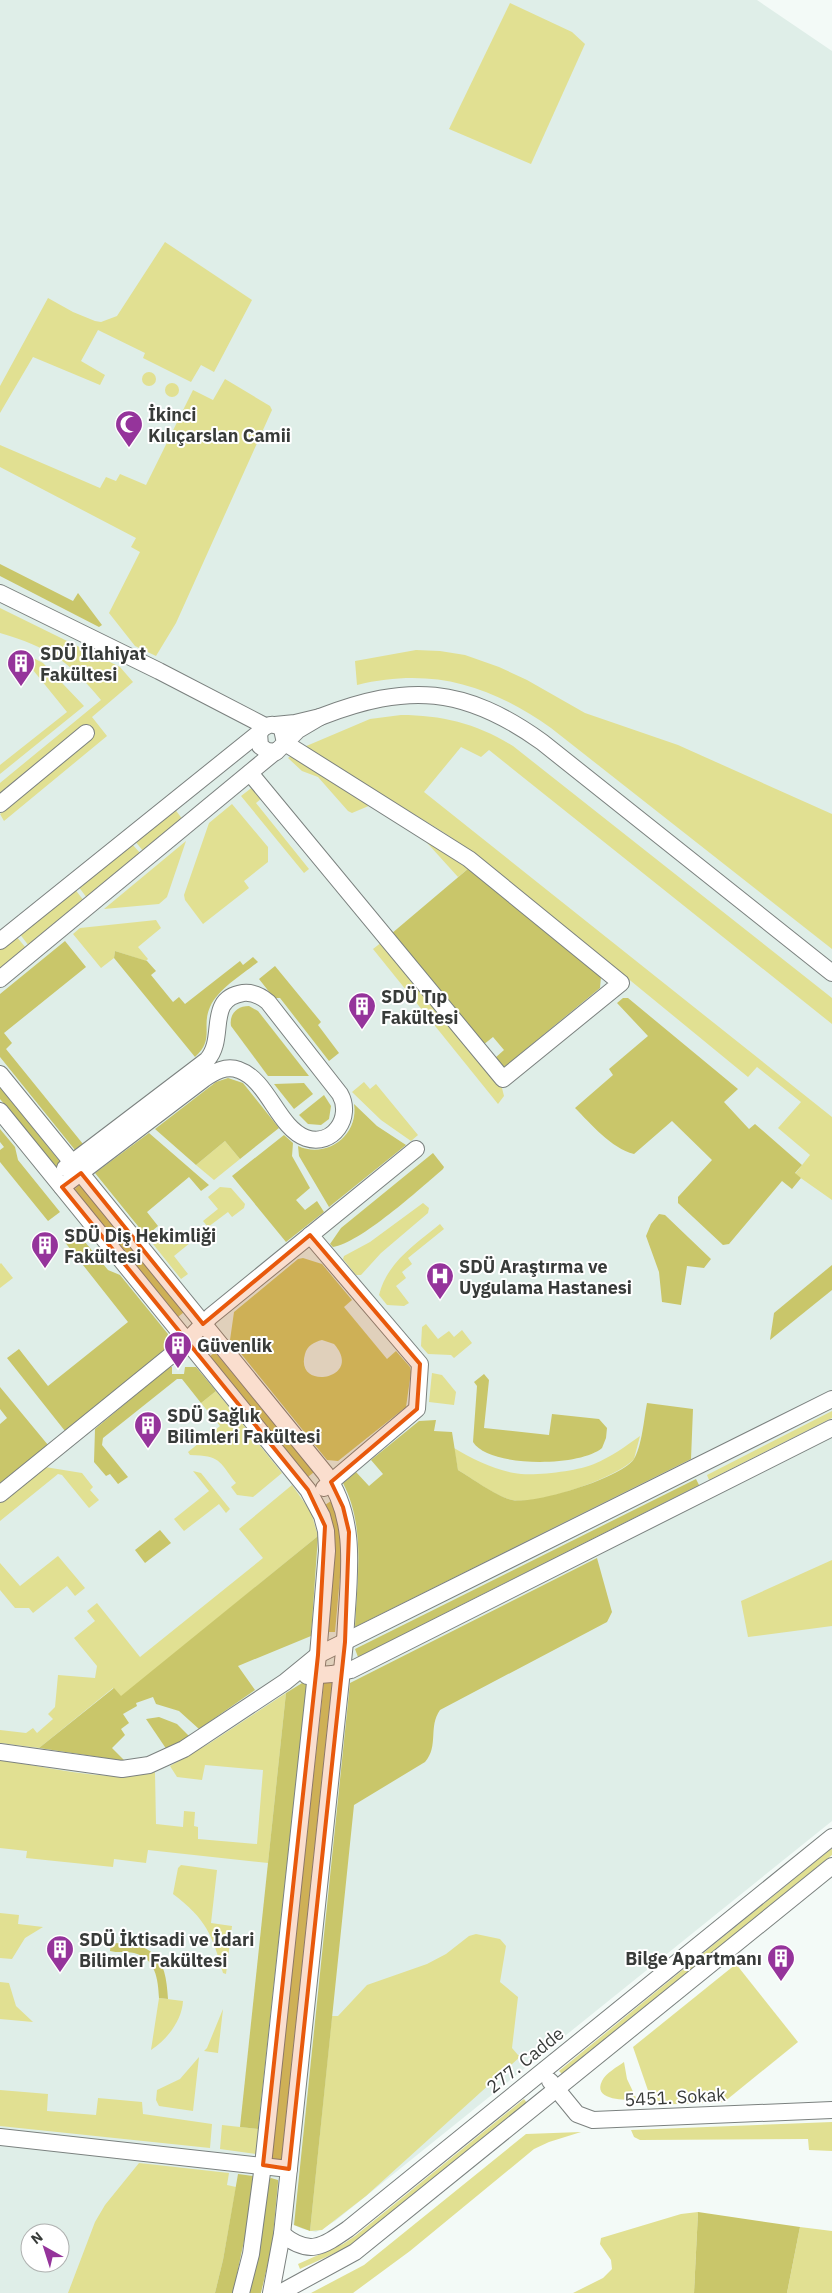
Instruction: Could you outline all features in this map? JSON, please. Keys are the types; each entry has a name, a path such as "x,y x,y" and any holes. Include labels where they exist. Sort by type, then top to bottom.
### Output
{"street":[{"path":"0,593 159,671 267,727 285,734 281,747"},
{"path":"0,941 267,727 320,717 362,702 409,694 432,695 457,700 502,716 542,742 832,973"},
{"path":"0,979 229,791 298,730 320,717"},
{"path":"267,727 258,737 260,746 267,752 281,747"},
{"path":"0,804 86,733"},
{"path":"250,773 503,1079 621,983 469,859 281,747"},
{"path":"212,770 229,791"},
{"path":"58,1182 213,1053 218,1039 218,1015 225,1002 241,993 260,996 268,1002 340,1094 345,1107 342,1122 337,1130 325,1138 316,1139 302,1136 291,1127 251,1077 240,1070 227,1068 218,1061 213,1053"},
{"path":"76,1168 210,1075 227,1068"},
{"path":"0,1074 331,1482 343,1507 349,1532 345,1642 282,2234 271,2293"},
{"path":"0,1111 313,1497 322,1516 327,1541 316,1675 256,2222 241,2293"},
{"path":"0,1494 187,1341 204,1324 310,1235 416,1149"},
{"path":"310,1235 420,1364 417,1409 313,1497"},
{"path":"0,1752 122,1769 149,1765 184,1749 285,1682 318,1655 832,1399"},
{"path":"285,1682 316,1675 341,1673 360,1665 832,1428"},
{"name":"277. Cadde","path":"282,2234 298,2245 308,2248 335,2238 832,1836"},
{"path":"280,2293 355,2252 832,1866"},
{"name":"5451. Sokak","path":"542,2072 577,2114 593,2120 832,2110"},
{"path":"0,2137 289,2169"}],"highlighted area":[{"path":"81,1173 203,1324 310,1235 420,1364 417,1409 331,1482 343,1507 349,1532 345,1642 289,2169 263,2165 318,1655 325,1526 308,1490 62,1187"}],"shaded area":[{"path":"0,0 757,0 832,51 832,1821 335,2221 316,2232 284,2221 248,2222 233,2293 0,2293"},
{"path":"510,3 572,32 585,44 531,164 449,129"},
{"path":"165,242 252,300 214,372 201,365 191,382 143,358 145,353 98,330 81,361 105,375 100,385 33,357 0,413 0,386 48,298 73,312 95,321 101,322 117,316"},
{"path":"146,372 152,372 156,379 152,386 146,386 142,382 142,376"},
{"path":"225,379 270,406 272,410 176,623 156,656 135,646 109,613 140,552 131,547 136,538 0,467 0,445 100,488 106,477 116,481 120,474 146,485 193,390 213,400"},
{"path":"169,383 175,383 179,390 175,397 169,397 165,393 165,387"},
{"path":"0,564 73,601 78,593 102,625 99,627 0,576"},
{"path":"0,608 120,667 133,682 92,717 107,736 4,821 0,814 95,734 87,724 0,795 0,783 101,700 68,665 57,657 32,644 0,633"},
{"path":"16,649 43,663 84,706 0,774 0,765 67,712"},
{"path":"416,650 465,655 499,667 527,680 585,713 678,745 832,814 832,949 551,728 528,713 483,691 435,679 384,680 357,685 355,661"},
{"path":"416,715 459,722 500,738 513,746 832,998 832,1024 489,750 481,757 461,747 424,792 832,1117 832,1200 795,1174 810,1155 778,1128 801,1102 757,1067 748,1077 481,858 443,832 304,747 370,719"},
{"path":"292,755 371,805 352,813 348,811 318,777 302,771 288,758"},
{"path":"258,783 267,794 256,803 309,869 304,873 241,796"},
{"path":"232,804 268,847 268,862 244,881 249,888 203,924 185,900 184,895 209,823"},
{"path":"174,808 183,820 144,852 134,840"},
{"path":"420,835 469,868 458,877"},
{"path":"186,841 167,897 159,904 104,909"},
{"path":"131,843 141,854 87,898 78,886"},
{"path":"469,868 601,977 600,988 503,1068 495,1058 504,1050 493,1037 483,1045 391,934"},
{"path":"74,888 84,901 29,946 19,933"},
{"path":"156,920 161,928 138,947 148,959 146,961 115,951 114,958 101,968 73,934 80,928"},
{"path":"16,936 26,948 0,970 0,949"},
{"path":"65,941 86,967 4,1033 12,1043 6,1049 83,1144 75,1150 0,1057 0,994"},
{"path":"382,942 502,1088 504,1096 498,1104 373,949"},
{"path":"115,951 147,961 156,971 151,975 173,1002 179,997 185,1004 240,961 243,965 253,957 258,962 225,988 214,1000 208,1014 205,1044 195,1057 114,958"},
{"path":"275,966 321,1022 318,1025 339,1053 329,1061 280,998 274,998 259,979"},
{"path":"623,998 628,998 738,1089 724,1102 749,1129 755,1124 802,1165 795,1173 801,1178 792,1189 782,1181 729,1244 723,1245 678,1203 678,1197 712,1160 672,1121 634,1154 617,1147 609,1141 575,1108 613,1075 609,1069 648,1036 617,1003"},
{"path":"249,1006 258,1011 309,1076 268,1076 231,1026 233,1014 241,1007"},
{"path":"228,1078 243,1083 279,1128 240,1159 225,1141 196,1165 155,1129 216,1082"},
{"path":"364,1082 370,1089 376,1084 418,1135 411,1141 381,1120 352,1092"},
{"path":"304,1083 313,1094 294,1109 274,1084"},
{"path":"0,1087 61,1163 56,1167 0,1099"},
{"path":"324,1095 331,1106 329,1119 321,1125 308,1124 299,1115"},
{"path":"354,1104 377,1126 406,1145 329,1207 299,1156 298,1146 319,1149 329,1147 338,1142 346,1135 351,1126 354,1116"},
{"path":"0,1129 15,1147 18,1160 60,1212 48,1221 0,1162 0,1150 4,1147 0,1142"},
{"path":"149,1133 209,1185 201,1191 189,1177 147,1212 158,1226 146,1236 95,1173"},
{"path":"284,1135 293,1143 292,1156 310,1188 296,1200 305,1210 317,1201 324,1212 286,1242 232,1176"},
{"path":"225,1141 240,1159 214,1180 196,1165"},
{"path":"433,1153 444,1167 443,1169 390,1214 358,1236 344,1244 333,1247 330,1244 341,1228"},
{"path":"80,1184 184,1312 178,1317 74,1190"},
{"path":"220,1187 231,1188 245,1204 244,1208 232,1217 228,1212 208,1227 203,1221 218,1209 208,1197"},
{"path":"423,1203 429,1208 428,1213 381,1253 361,1275 356,1275 343,1259 344,1256 370,1242"},
{"path":"659,1214 665,1215 711,1259 704,1268 687,1266 681,1305 662,1302 659,1272 646,1236 651,1224"},
{"path":"440,1224 444,1229 408,1258 412,1264 402,1272 406,1278 396,1286 409,1303 404,1306 387,1305 379,1295 383,1283 395,1263"},
{"path":"195,1227 201,1234 174,1256 188,1274 181,1279 153,1244 164,1234 174,1245"},
{"path":"76,1231 108,1270 120,1275 168,1334 164,1350 161,1353 65,1431 7,1358 19,1349 48,1386 128,1322 64,1241"},
{"path":"303,1258 322,1264 352,1300 344,1307 387,1359 396,1351 410,1367 411,1372 406,1407 338,1461 327,1460 230,1340 234,1312 298,1259","holes":["322,1340 334,1344 341,1356 341,1366 336,1373 318,1377 309,1373 304,1366 305,1354 309,1347"]},
{"path":"0,1264 13,1278 0,1288"},
{"path":"832,1265 832,1290 770,1340 774,1313"},
{"path":"426,1324 438,1339 449,1331 454,1337 462,1330 472,1343 454,1358 451,1355 428,1354 421,1346 422,1327"},
{"path":"215,1352 314,1472 308,1477 209,1357"},
{"path":"169,1367 172,1367 172,1374 184,1374 185,1367 196,1367 216,1391 201,1403 182,1379 177,1379 103,1438 102,1445 128,1477 118,1484 110,1474 106,1476 94,1462 95,1429"},
{"path":"432,1373 442,1375 456,1392 454,1405 429,1402"},
{"path":"484,1374 489,1380 484,1428 549,1435 552,1414 599,1419 607,1428 602,1448 575,1459 535,1462 497,1457 482,1451 473,1442 477,1386 474,1382"},
{"path":"0,1387 48,1445 0,1484 0,1424 7,1418 0,1409"},
{"path":"216,1391 282,1473 253,1497 237,1495 231,1487 236,1483 218,1461 213,1458 190,1455 188,1452 220,1426 201,1403"},
{"path":"647,1403 693,1409 691,1459 355,1627 358,1572 357,1535 355,1518 343,1483 356,1472 369,1486 383,1474 371,1460 419,1421 436,1420 434,1431 452,1432 458,1470 499,1495 512,1500 523,1500 576,1489 596,1482 626,1466 634,1459 639,1447"},
{"path":"832,1411 832,1418 709,1480 707,1475"},
{"path":"640,1436 634,1459 611,1474 557,1495 523,1501 512,1500 498,1495 458,1470 454,1448 498,1469 522,1474 543,1474 587,1467 612,1455"},
{"path":"45,1467 82,1473 93,1487 90,1490 99,1500 89,1508 62,1475 58,1474 0,1521 0,1503"},
{"path":"193,1471 201,1473 230,1509 226,1513 219,1504 184,1531 174,1519 209,1491"},
{"path":"696,1479 699,1485 358,1657 355,1649"},
{"path":"292,1485 311,1512 318,1536 121,1697 113,1688 39,1748 0,1743 0,1730 26,1733 33,1728 37,1733 53,1719 48,1714 55,1707 58,1675 95,1678 97,1666 74,1638 95,1621 87,1611 97,1603 140,1657 263,1558 239,1529"},
{"path":"331,1501 334,1502 343,1544 335,1632 328,1632 330,1518 325,1505"},
{"path":"160,1530 171,1543 145,1563 135,1550"},
{"path":"318,1536 311,1636 238,1666 255,1690 199,1729 179,1711 156,1704 153,1697 136,1703 137,1706 123,1714 129,1723 121,1729 125,1735 112,1748 125,1761 39,1748 114,1688 121,1696"},
{"path":"58,1556 85,1588 75,1596 67,1586 33,1613 29,1608 15,1608 0,1590 0,1563 20,1586"},
{"path":"597,1558 612,1612 607,1622 440,1710 436,1716 432,1750 425,1762 354,1805 310,2231 294,2225 350,1683"},
{"path":"832,1560 832,1626 748,1637 741,1601"},
{"path":"307,1680 258,2129 240,2127 286,1693"},
{"path":"324,1682 332,1683 281,2163 271,2160"},
{"path":"286,1693 268,1863 148,1850 146,1863 114,1859 113,1867 26,1858 27,1851 0,1848 0,1760 99,1775 138,1775 155,1772 156,1824 183,1827 184,1811 195,1812 194,1826 198,1827 198,1839 257,1844 263,1770 205,1765 202,1780 177,1777 170,1766 210,1743"},
{"path":"159,1717 177,1724 189,1736 167,1750 146,1719"},
{"path":"832,1848 832,1855 562,2074 559,2071"},
{"path":"181,1865 217,1870 211,1923 232,1926 226,1974 223,1973 206,1928 193,1911 173,1894 178,1868"},
{"path":"0,1913 19,1915 18,1924 43,1927 25,1938 12,1959 0,1958"},
{"path":"476,1934 500,1939 506,1946 500,1982 518,1997 512,2048 518,2055 522,2055 366,2196 322,2230 310,2231 332,2016 338,2016 367,1985 427,1964 446,1954 469,1936"},
{"path":"111,1943 138,1946 147,1949 155,1955 164,1972 168,1999 159,1998 156,1977 147,1960 134,1953 110,1951"},
{"path":"736,1964 798,2042 724,2102 653,2105 633,2047"},
{"path":"0,1982 9,1983 16,2006 33,2022 0,2019"},
{"path":"159,1998 183,2001 182,2008 173,2029 163,2041 151,2050"},
{"path":"223,2009 218,2053 204,2051 207,2048"},
{"path":"199,2057 193,2111 159,2106 156,2100 157,2090 180,2079"},
{"path":"624,2062 627,2079 637,2100 612,2098 606,2096 600,2088 604,2078"},
{"path":"0,2090 48,2094 47,2111 96,2115 98,2098 142,2102 143,2114 212,2124 210,2148 0,2126"},
{"path":"524,2099 527,2103 358,2240 346,2248 300,2269 298,2264 343,2244 355,2236"},
{"path":"832,2122 832,2151 809,2150 808,2139 640,2140 634,2137 631,2130"},
{"path":"222,2125 258,2129 256,2154 220,2149"},
{"path":"581,2132 534,2149 410,2251 353,2293 311,2293 364,2265 526,2134"},
{"path":"139,2163 229,2173 227,2185 236,2187 215,2293 68,2293 95,2222 105,2205"},
{"path":"238,2174 253,2176 248,2222 233,2293 215,2293 223,2260"},
{"path":"271,2178 278,2180 272,2246 261,2293 249,2293 268,2180"},
{"path":"698,2212 694,2293 573,2293 603,2278 612,2269 611,2260 600,2244 601,2238 681,2214"},
{"path":"698,2212 800,2227 787,2293 694,2293"},
{"path":"800,2227 832,2231 832,2293 787,2293"}],"place":[{"name":"İkinci Kılıçarslan Camii","path":"129,448"},
{"name":"SDÜ İlahiyat Fakültesi","path":"21,687"},
{"name":"SDÜ Tıp Fakültesi","path":"362,1030"},
{"name":"SDÜ Diş Hekimliği Fakültesi","path":"45,1269"},
{"name":"SDÜ Araştırma ve Uygulama Hastanesi","path":"440,1300"},
{"name":"Güvenlik","path":"178,1369"},
{"name":"SDÜ Sağlık Bilimleri Fakültesi","path":"148,1449"},
{"name":"SDÜ İktisadi ve İdari Bilimler Fakültesi","path":"60,1973"},
{"name":"Bilge Apartmanı","path":"781,1982"}]}
